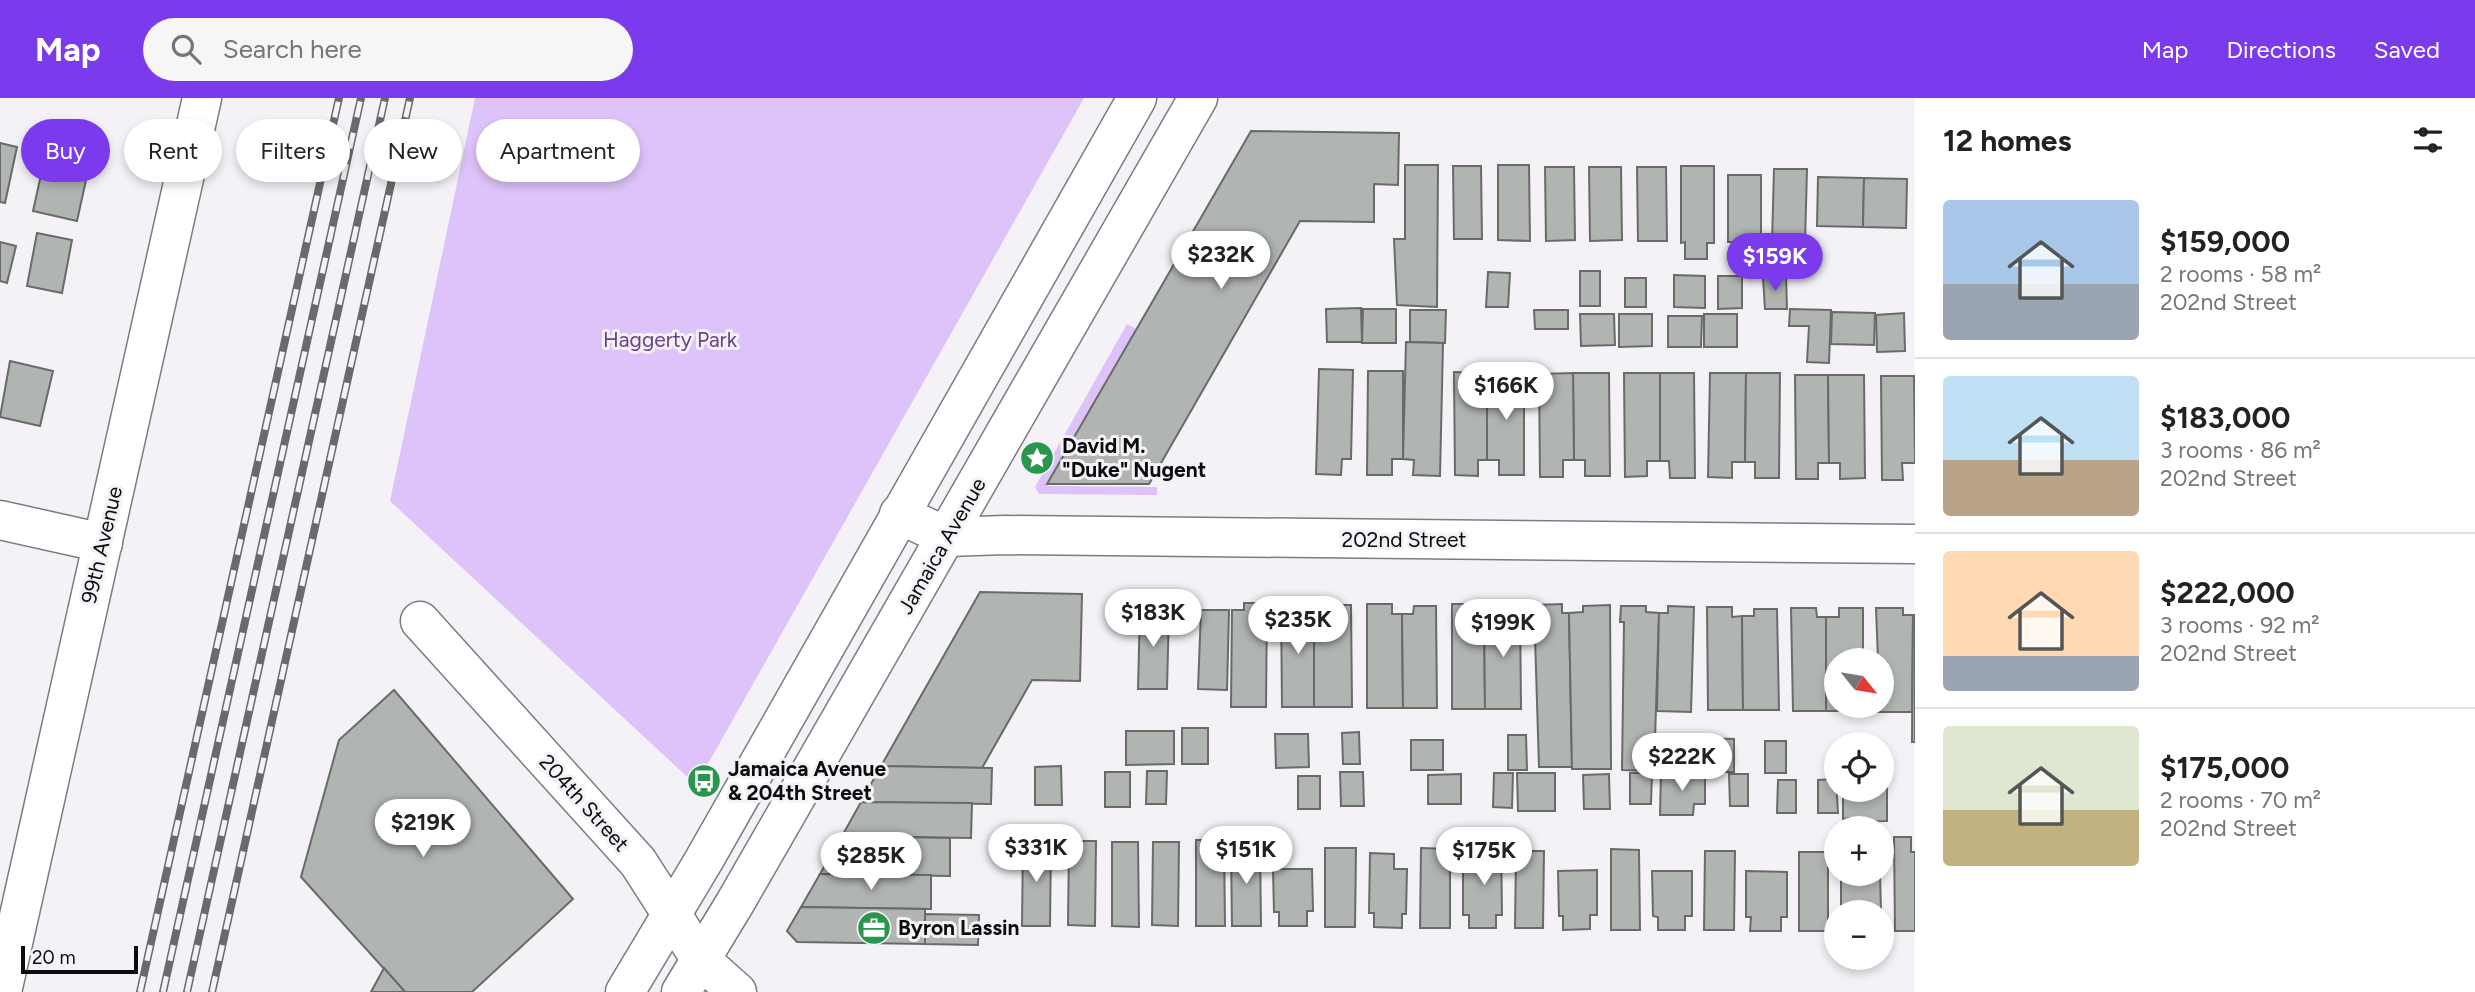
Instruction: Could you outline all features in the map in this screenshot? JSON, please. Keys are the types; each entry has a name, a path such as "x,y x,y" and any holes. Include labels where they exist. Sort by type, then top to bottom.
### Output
{"street":[{"name":"99th Avenue","path":"1,992 202,98"},
{"path":"625,992 673,913 1137,98"},
{"name":"Jamaica Avenue","path":"681,992 947,537 1198,98"},
{"name":"202nd Street","path":"899,514 947,537 1005,535 1915,544"},
{"path":"0,520 103,543"},
{"name":"204th Street","path":"420,621 638,862 701,960 737,992"}],"green space":[{"name":"Haggerty Park","path":"475,98 1084,98 696,785 390,501 457,182 462,182 462,160"},
{"path":"1127,324 1136,329 1047,486 1157,487 1157,495 1039,494 1035,487"}],"building":[{"path":"1251,131 1399,133 1398,185 1374,184 1374,222 1300,221 1149,484 1047,484"},
{"path":"0,143 17,147 5,203 0,202"},
{"path":"1405,165 1438,165 1437,307 1397,305 1394,239 1405,239"},
{"path":"1498,165 1529,165 1530,241 1498,240"},
{"path":"1453,166 1481,166 1482,239 1454,239"},
{"path":"1681,166 1714,166 1714,243 1707,243 1707,259 1685,259 1685,242 1681,243"},
{"path":"1545,167 1574,167 1575,240 1546,241"},
{"path":"1589,167 1621,167 1622,240 1590,241"},
{"path":"1637,167 1666,167 1667,241 1638,241"},
{"path":"1774,169 1807,169 1805,244 1772,243"},
{"path":"1728,175 1761,175 1761,242 1728,242"},
{"path":"1818,177 1864,178 1863,227 1817,226"},
{"path":"1864,178 1907,179 1906,228 1863,227"},
{"path":"39,182 86,182 77,221 33,211"},
{"path":"37,233 72,240 62,293 27,286"},
{"path":"0,242 16,246 7,283 0,281"},
{"path":"1580,271 1600,271 1600,306 1580,306"},
{"path":"1488,272 1510,273 1508,307 1486,307"},
{"path":"1674,275 1705,276 1705,308 1674,307"},
{"path":"1718,276 1742,276 1742,308 1718,309"},
{"path":"1786,276 1787,309 1765,309 1763,277"},
{"path":"1625,278 1646,278 1646,307 1625,307"},
{"path":"1361,308 1362,342 1327,342 1326,309"},
{"path":"1363,309 1396,309 1396,343 1362,343"},
{"path":"1790,309 1831,310 1829,363 1807,362 1809,326 1789,326"},
{"path":"1410,310 1446,310 1445,343 1410,342"},
{"path":"1534,310 1568,310 1568,329 1535,329"},
{"path":"1832,312 1875,313 1874,345 1831,344"},
{"path":"1904,313 1905,351 1877,352 1876,315"},
{"path":"1580,314 1614,314 1615,345 1581,346"},
{"path":"1619,314 1652,314 1652,346 1619,347"},
{"path":"1704,314 1737,314 1737,347 1704,347"},
{"path":"1668,316 1702,316 1701,347 1668,347"},
{"path":"1406,342 1443,343 1440,476 1413,475 1414,460 1403,459"},
{"path":"10,361 53,371 40,426 0,417"},
{"path":"1319,369 1353,370 1351,459 1342,459 1341,475 1316,474"},
{"path":"1368,371 1403,371 1403,459 1392,459 1392,475 1367,475"},
{"path":"1454,372 1487,373 1487,460 1478,460 1478,476 1455,475"},
{"path":"1524,372 1524,475 1499,475 1499,460 1487,460 1487,373"},
{"path":"1573,373 1609,373 1610,476 1585,476 1585,460 1574,460"},
{"path":"1573,373 1574,460 1563,460 1563,477 1540,477 1539,374"},
{"path":"1624,373 1660,373 1660,461 1647,461 1647,476 1625,477"},
{"path":"1660,373 1694,373 1695,478 1670,478 1669,461 1660,461"},
{"path":"1710,373 1746,373 1745,462 1732,462 1732,478 1708,477"},
{"path":"1746,373 1780,373 1779,478 1755,478 1755,462 1745,462"},
{"path":"1795,375 1828,375 1829,463 1818,463 1818,479 1796,479"},
{"path":"1828,375 1864,375 1865,478 1840,479 1840,463 1829,463"},
{"path":"1881,376 1914,376 1915,463 1902,463 1903,480 1882,480"},
{"path":"980,592 1082,594 1080,681 1032,680 982,768 881,766"},
{"path":"1244,603 1267,603 1266,707 1231,707 1232,610 1244,610"},
{"path":"1281,603 1306,603 1306,611 1314,611 1314,707 1282,707"},
{"path":"1367,604 1392,604 1392,614 1402,614 1403,708 1367,708"},
{"path":"1452,604 1477,604 1477,614 1484,614 1485,709 1452,709"},
{"path":"1562,604 1562,613 1569,613 1572,767 1539,767 1534,605"},
{"path":"1328,605 1351,605 1352,707 1314,707 1314,611 1328,611"},
{"path":"1610,605 1611,769 1572,769 1569,613 1583,612 1583,606"},
{"path":"1414,606 1436,606 1437,708 1403,708 1402,614 1413,614"},
{"path":"1498,606 1520,606 1521,709 1485,709 1484,614 1499,614"},
{"path":"1621,606 1646,606 1646,612 1659,613 1654,771 1622,770 1624,622 1620,622"},
{"path":"1668,606 1694,607 1691,712 1657,711 1659,613 1668,613"},
{"path":"1707,607 1732,607 1732,617 1742,616 1743,710 1708,710"},
{"path":"1791,608 1816,608 1817,617 1826,617 1824,711 1793,711"},
{"path":"1839,608 1863,608 1863,648 1826,648 1826,617 1839,617"},
{"path":"1876,608 1903,608 1903,615 1913,615 1912,712 1894,712 1894,648 1878,648"},
{"path":"1140,609 1169,610 1167,689 1138,689"},
{"path":"1754,609 1777,609 1779,710 1743,710 1742,616 1754,616"},
{"path":"1201,610 1229,610 1227,690 1198,689"},
{"path":"1915,615 1915,742 1912,742"},
{"path":"394,690 573,899 472,992 405,992 301,877 339,740"},
{"path":"1182,728 1208,728 1208,764 1182,764"},
{"path":"1126,731 1174,731 1174,764 1126,765"},
{"path":"1359,732 1360,764 1343,764 1342,733"},
{"path":"1275,734 1308,734 1309,767 1276,768"},
{"path":"1508,735 1526,735 1527,770 1508,770"},
{"path":"1666,737 1698,738 1698,771 1666,771"},
{"path":"1702,738 1734,739 1734,772 1702,772"},
{"path":"1411,740 1443,740 1443,770 1411,770"},
{"path":"1765,741 1786,741 1786,773 1765,773"},
{"path":"881,766 992,768 991,804 861,802"},
{"path":"1061,766 1062,805 1035,805 1035,767"},
{"path":"1147,771 1167,771 1166,804 1146,804"},
{"path":"1105,772 1130,772 1130,807 1105,807"},
{"path":"1340,772 1363,772 1364,806 1341,806"},
{"path":"1494,773 1513,773 1512,808 1493,807"},
{"path":"1517,773 1555,773 1555,811 1518,811"},
{"path":"1630,773 1652,773 1651,804 1630,804"},
{"path":"1461,774 1461,804 1428,804 1428,775"},
{"path":"1609,774 1610,809 1584,809 1583,775"},
{"path":"1661,774 1705,774 1705,804 1694,804 1693,815 1660,815"},
{"path":"1729,774 1748,774 1748,806 1730,806"},
{"path":"1298,776 1320,776 1320,809 1298,809"},
{"path":"1778,780 1796,780 1796,813 1777,813"},
{"path":"1818,780 1824,780 1824,802 1837,802 1838,813 1818,813"},
{"path":"861,802 972,803 971,838 842,836"},
{"path":"1843,802 1887,802 1887,816 1843,816"},
{"path":"842,836 950,838 950,876 820,874"},
{"path":"1894,837 1911,837 1911,852 1915,852 1915,931 1895,931"},
{"path":"1196,840 1224,840 1225,926 1196,926"},
{"path":"1023,841 1051,841 1050,926 1022,926"},
{"path":"1069,841 1096,841 1095,926 1068,925"},
{"path":"1112,842 1138,842 1139,927 1112,926"},
{"path":"1153,842 1179,842 1178,926 1152,925"},
{"path":"1501,844 1502,915 1496,915 1496,928 1469,928 1469,915 1463,915 1463,869 1473,869 1473,845"},
{"path":"1231,847 1260,847 1261,926 1232,926"},
{"path":"1325,848 1356,848 1355,927 1325,927"},
{"path":"1421,848 1450,849 1450,928 1420,928"},
{"path":"1611,849 1639,850 1640,930 1611,930"},
{"path":"1516,851 1544,851 1543,928 1515,928"},
{"path":"1705,851 1735,851 1734,930 1704,930"},
{"path":"1799,852 1824,852 1824,886 1828,886 1828,900 1824,900 1824,931 1799,931"},
{"path":"1370,853 1394,854 1394,869 1407,869 1406,914 1402,914 1402,928 1374,927 1374,913 1369,913"},
{"path":"1273,869 1312,869 1313,911 1307,911 1307,926 1279,926 1279,912 1274,912"},
{"path":"1597,870 1597,915 1590,915 1590,929 1563,930 1563,916 1559,916 1558,871"},
{"path":"1652,871 1692,871 1692,916 1685,916 1685,930 1658,930 1658,917 1653,916"},
{"path":"1746,871 1787,872 1787,917 1781,917 1781,931 1750,931 1751,917 1746,917"},
{"path":"820,874 931,875 931,909 801,907"},
{"path":"1841,886 1880,886 1881,900 1841,900"},
{"path":"801,907 925,909 925,944 797,942 787,931"},
{"path":"925,914 979,915 978,945 925,944"},
{"path":"384,968 405,992 371,992"}],"railway":[{"path":"140,992 339,98"},
{"path":"163,992 361,98"},
{"path":"187,992 385,98"},
{"path":"212,992 410,98"}],"place":[{"name":"David M. \"Duke\" Nugent","path":"1037,458"},
{"name":"Jamaica Avenue & 204th Street","path":"704,781"},
{"name":"Byron Lassin","path":"874,928"}]}
